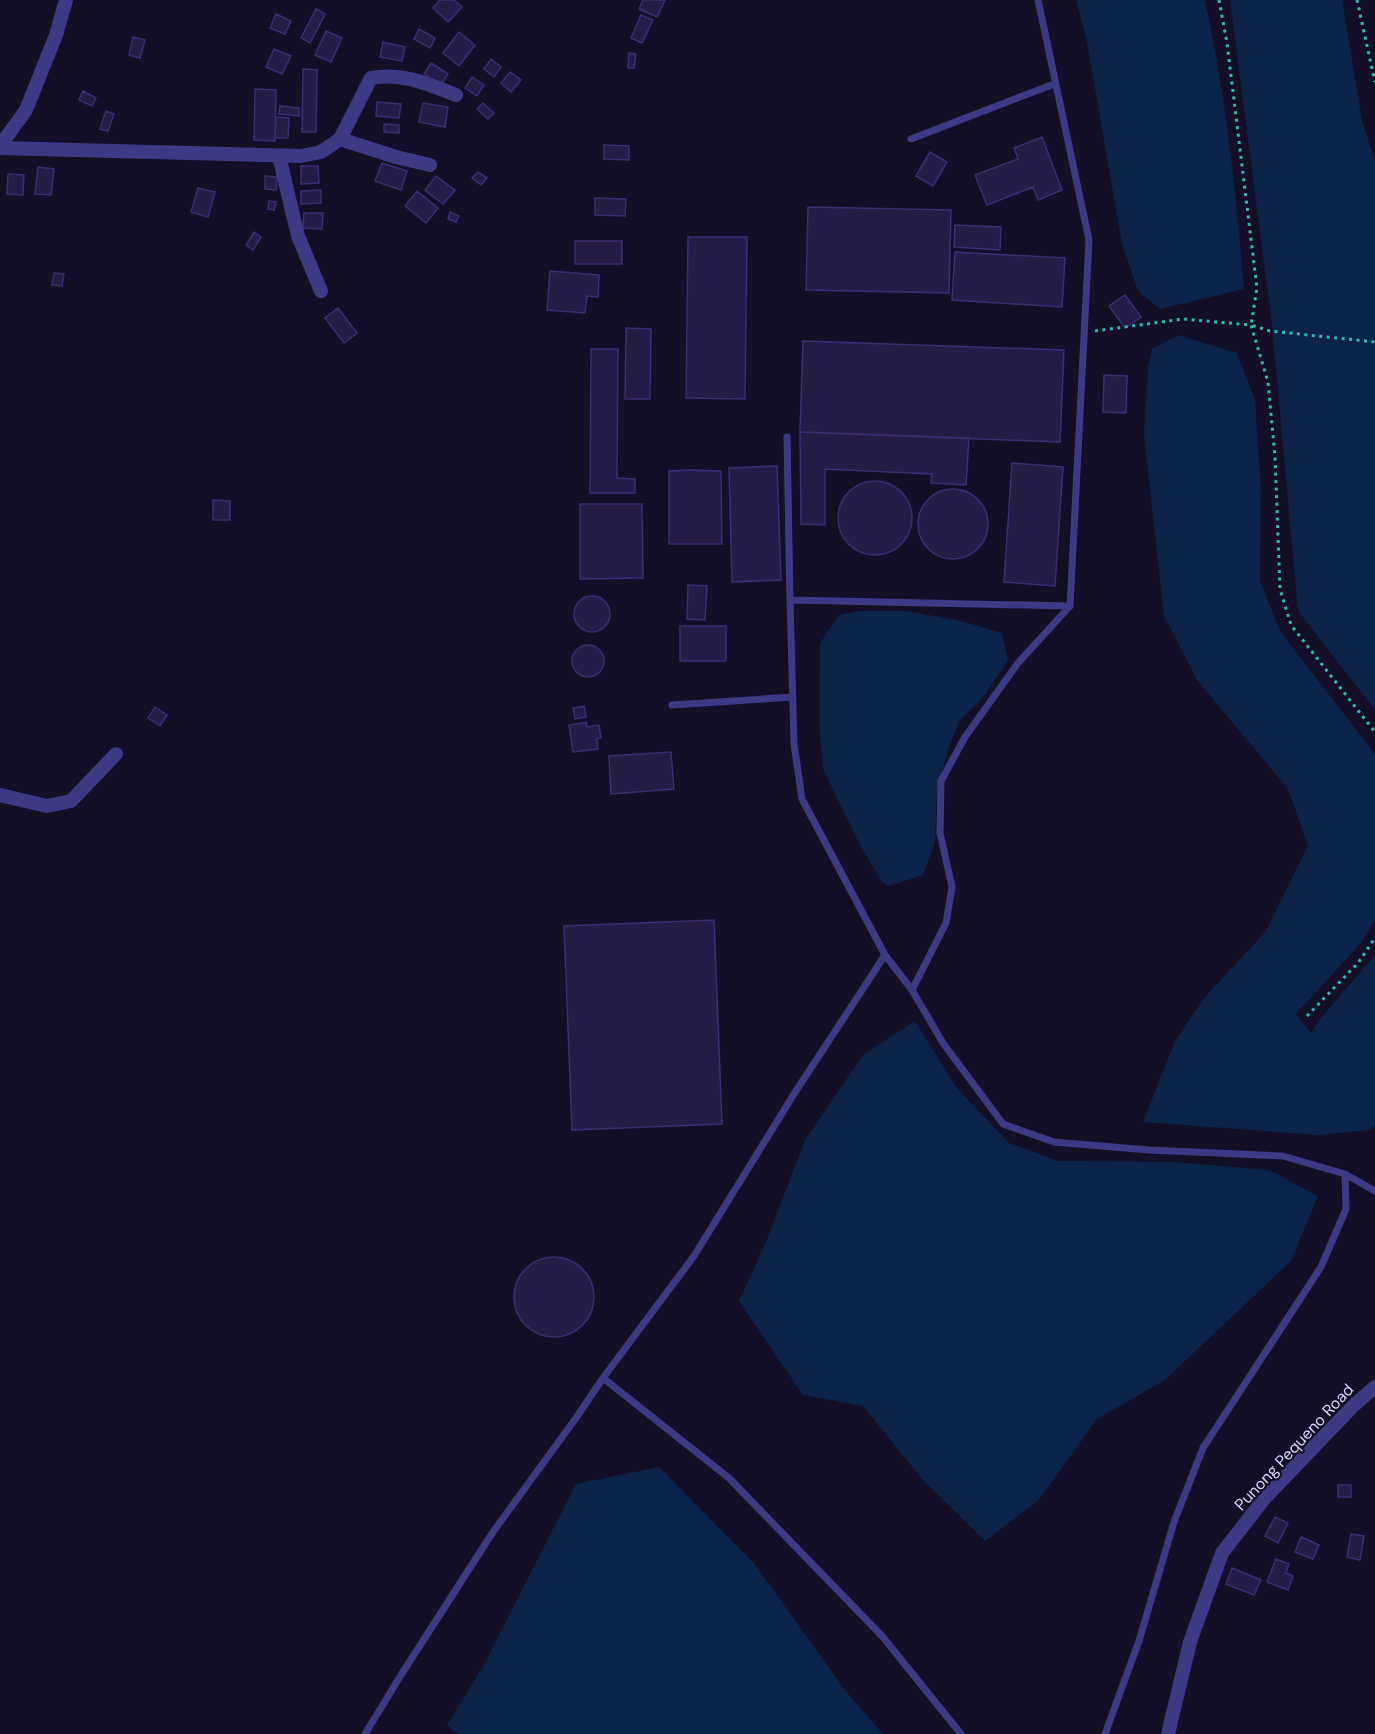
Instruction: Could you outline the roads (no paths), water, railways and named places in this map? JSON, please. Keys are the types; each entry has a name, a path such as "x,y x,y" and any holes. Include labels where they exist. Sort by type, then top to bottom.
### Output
{"street":[{"path":"0,147 26,110 56,35 66,0"},
{"path":"0,147 301,156 321,152 340,139 371,78 385,75 403,77 456,96"},
{"path":"340,139 430,165"},
{"path":"279,156 298,236 321,291"},
{"path":"0,795 47,806 71,801 116,754"},
{"name":"Punong Pequeno Road","path":"1168,1734 1190,1642 1222,1553 1264,1498 1353,1406 1375,1387"}],"lane":[{"path":"912,990 946,922 952,887 940,834 941,781 965,737 1018,663 1070,606 1089,240 1054,84 1038,0"},
{"path":"911,139 1054,84"},
{"path":"787,437 794,744 802,799 885,955 912,990 943,1043 1003,1124 1054,1142 1149,1150 1283,1156 1345,1174 1375,1191"},
{"path":"790,600 1070,606"},
{"path":"672,705 794,697"},
{"path":"366,1734 493,1532 603,1378 694,1257 794,1094 885,955"},
{"path":"1105,1734 1139,1641 1174,1522 1203,1448 1321,1267 1346,1209 1345,1174"},
{"path":"603,1378 729,1478 882,1636 961,1734"}],"water":[{"path":"1076,0 1205,0 1219,72 1229,144 1244,289 1160,309 1138,291 1122,244 1086,37"},
{"path":"1230,0 1342,0 1362,121 1375,161 1375,710 1298,611 1272,325"},
{"path":"1178,335 1237,353 1255,400 1261,490 1260,581 1280,631 1375,754 1375,920 1361,943 1296,1014 1311,1033 1319,1020 1375,955 1375,1125 1370,1130 1318,1135 1143,1122 1175,1041 1205,997 1266,931 1308,846 1288,789 1197,680 1164,616 1144,434 1148,367 1152,349"},
{"path":"859,611 907,611 961,621 1002,633 1008,660 982,699 960,720 950,744 937,790 935,842 923,875 889,886 882,882 860,845 823,769 819,722 820,643 839,615"},
{"path":"915,1021 956,1087 1009,1143 1058,1161 1174,1162 1269,1170 1318,1196 1291,1261 1165,1380 1097,1419 1038,1501 985,1541 922,1479 863,1406 803,1395 739,1301 766,1242 805,1140 863,1055"},
{"path":"659,1467 754,1563 845,1690 883,1734 458,1734 447,1725 482,1668 576,1484"}]}
